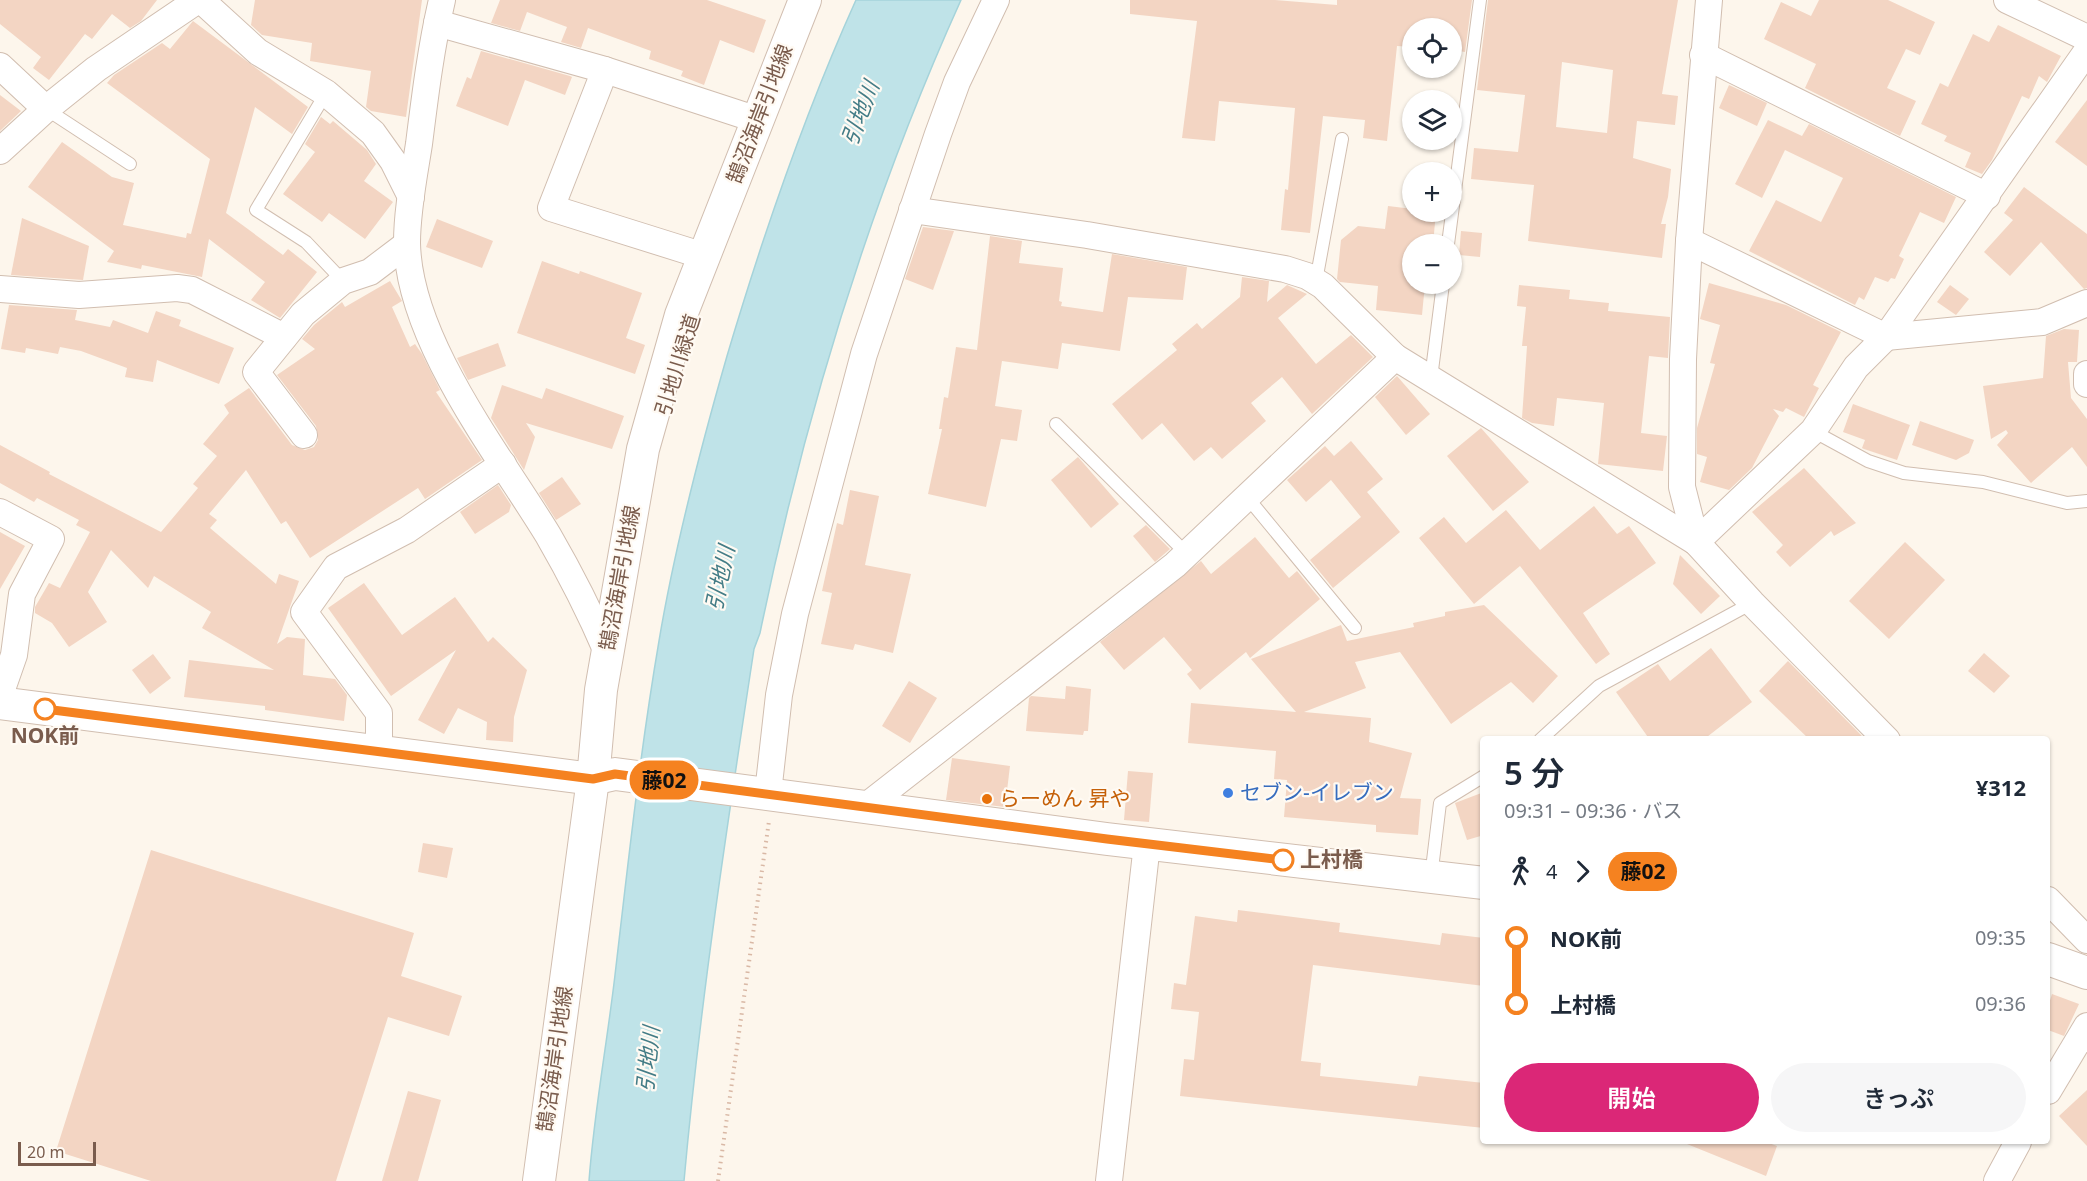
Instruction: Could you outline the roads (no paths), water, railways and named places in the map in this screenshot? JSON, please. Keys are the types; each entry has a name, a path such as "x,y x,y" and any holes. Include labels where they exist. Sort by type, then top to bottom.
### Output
{"street":[{"path":"0,151 46,109 96,69 200,0 258,52 326,93 373,133 393,161 411,197"},
{"name":"鵠沼海岸引地線","path":"539,1181 593,779 601,690 643,449 681,315 805,0"},
{"path":"770,794 779,694 810,553 864,354 957,82 996,0"},
{"path":"1696,542 1682,487 1683,359 1689,241 1709,0"},
{"path":"2007,0 2087,38"},
{"path":"607,652 583,598 464,402 435,348 417,299 407,244 411,197 439,12 758,120"},
{"path":"1696,542 1814,431 1856,367 1886,338 2087,51"},
{"path":"1703,55 1987,196"},
{"path":"0,66 46,109"},
{"path":"605,70 550,208 704,256"},
{"path":"912,210 1285,268 1316,281 1395,357 1696,542 1752,603 1883,736"},
{"path":"1689,241 1886,338 2042,322 2087,303"},
{"path":"304,435 256,372 303,314 343,281 370,272 407,244"},
{"path":"0,289 65,296 177,288 192,290 284,338"},
{"path":"865,807 1187,554 1395,357"},
{"path":"2087,374 2087,384"},
{"path":"379,751 380,713 304,612 336,567 407,530 503,464"},
{"path":"0,512 51,540 22,594 14,654 0,695"},
{"path":"0,703 593,779 615,774 1147,844 1480,883"},
{"path":"1109,1181 1147,844"},
{"path":"2050,902 2087,940"},
{"path":"2050,960 2087,972"},
{"path":"2050,1088 2087,1026"},
{"path":"1997,1181 2017,1144"}],"lane":[{"path":"1449,234 1480,0"},
{"path":"326,93 256,210 276,220 306,242 343,281"},
{"path":"46,109 130,164"},
{"path":"1316,281 1342,139"},
{"path":"1431,378 1442,294"},
{"path":"1056,424 1187,554"},
{"path":"1814,431 1868,461 1904,473 1940,479 1983,482 2075,504 2087,501"},
{"path":"1247,497 1355,628"},
{"path":"1544,736 1599,686 1752,603"},
{"path":"1431,877 1440,803 1480,778"}],"water":[{"name":"引地川","path":"856,0 961,0 897,154 843,311 797,471 760,633 754,649 706,981 684,1181 589,1181 646,724 665,605 680,533 717,391 755,266 802,131"}],"place":[{"name":"NOK前","path":"45,709"},
{"name":"セブン-イレブン","path":"1228,793"},
{"name":"らーめん 昇や","path":"987,799"},
{"name":"上村橋","path":"1283,860"}]}
